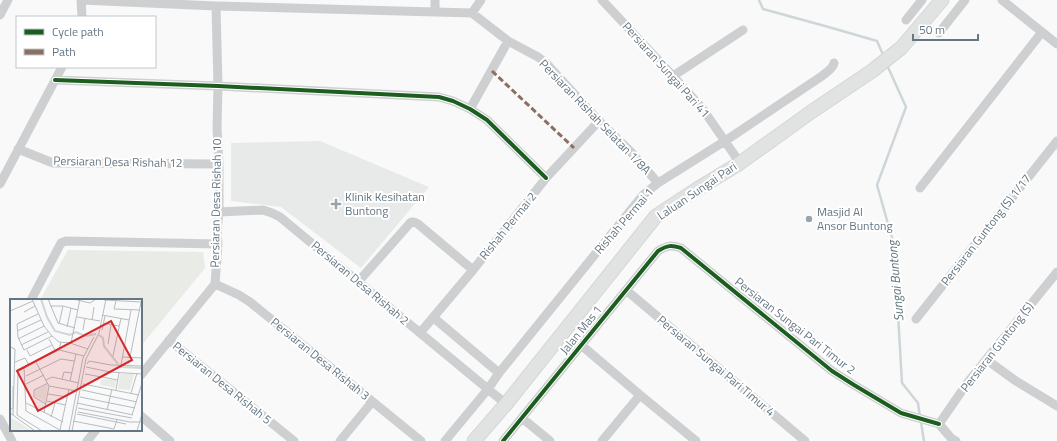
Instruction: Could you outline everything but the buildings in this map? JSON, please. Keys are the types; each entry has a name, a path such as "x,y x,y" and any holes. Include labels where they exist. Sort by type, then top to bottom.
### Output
{"main road":[{"name":"Laluan Sungai Pari","path":"474,441 506,404 656,216 740,163 811,112 872,71 901,48 942,0"}],"street":[{"path":"0,15 8,0"},
{"path":"82,16 81,0 180,2 216,6 472,13 482,0"},
{"path":"435,0 435,12"},
{"name":"Persiaran Sungai Pari 41","path":"602,0 612,3 702,108 740,163"},
{"path":"906,20 922,0"},
{"path":"939,33 965,0"},
{"path":"1002,0 1057,44"},
{"name":"Persiaran Desa Rishah 10","path":"142,374 215,284 219,212 216,6"},
{"name":"Persiaran Rishah Selatan 1/8A","path":"472,13 508,41 546,63 599,121 631,152 658,183"},
{"path":"673,76 743,30"},
{"path":"920,188 1042,32"},
{"path":"470,109 508,41"},
{"name":"Rishah Permai 1","path":"445,441 643,196 658,183 726,141 822,76 834,66 834,63"},
{"path":"0,184 61,68"},
{"path":"55,80 218,86 439,97 453,101 470,109 487,120 546,178"},
{"name":"Rishah Permai 2","path":"420,333 434,318 546,178 599,121"},
{"name":"Persiaran Guntong (S) 1/17","path":"916,319 1057,141"},
{"name":"Persiaran Desa Rishah 12","path":"18,149 53,163 219,164"},
{"name":"Persiaran Desa Rishah 2","path":"219,212 263,210 280,217 506,404"},
{"path":"358,282 411,222 418,224 473,270"},
{"path":"32,299 61,244 66,241 218,244"},
{"name":"Jalan Mas 1","path":"503,441 658,251 665,246 681,248"},
{"name":"Persiaran Sungai Pari Timur 2","path":"681,248 832,371 901,413 939,424"},
{"name":"Persiaran Guntong (S)","path":"939,424 968,382 1057,272"},
{"name":"Persiaran Desa Rishah 3","path":"215,284 250,302 421,441"},
{"name":"Persiaran Sungai Pari Timur 4","path":"626,290 805,441"},
{"path":"434,318 499,373"},
{"name":"Persiaran Desa Rishah 5","path":"169,340 294,441"},
{"path":"581,345 696,441"},
{"path":"987,360 1016,381 1057,406"},
{"path":"602,441 640,395"},
{"path":"340,441 372,402"},
{"path":"142,417 170,441"},
{"path":"522,418 550,441"},
{"path":"0,419 12,441"},
{"path":"939,424 951,438 956,441"},
{"path":"87,441 95,431"}],"shaded area":[{"name":"Klinik Kesihatan Buntong","path":"320,141 429,187 361,268 281,207 231,201 231,143"},
{"path":"68,250 203,252 205,268 142,345 142,299 41,299"}],"waterway":[{"name":"Sungai Buntong","path":"759,0 763,9 877,41 884,57"},
{"name":"Sungai Buntong","path":"887,65 906,107 877,185 894,245 902,383 918,403 920,417"},
{"name":"Sungai Buntong","path":"921,422 924,441"}],"marked path":[{"path":"492,71 574,148"}],"cycle path":[{"path":"55,80 218,86 439,97 453,101 470,109 487,120 546,178"},
{"path":"503,441 658,251 670,246 681,248 832,371 901,413 939,424"}],"place":[{"name":"Klinik Kesihatan Buntong","path":"336,204"},
{"name":"Masjid Al Ansor Buntong","path":"809,219"}]}
